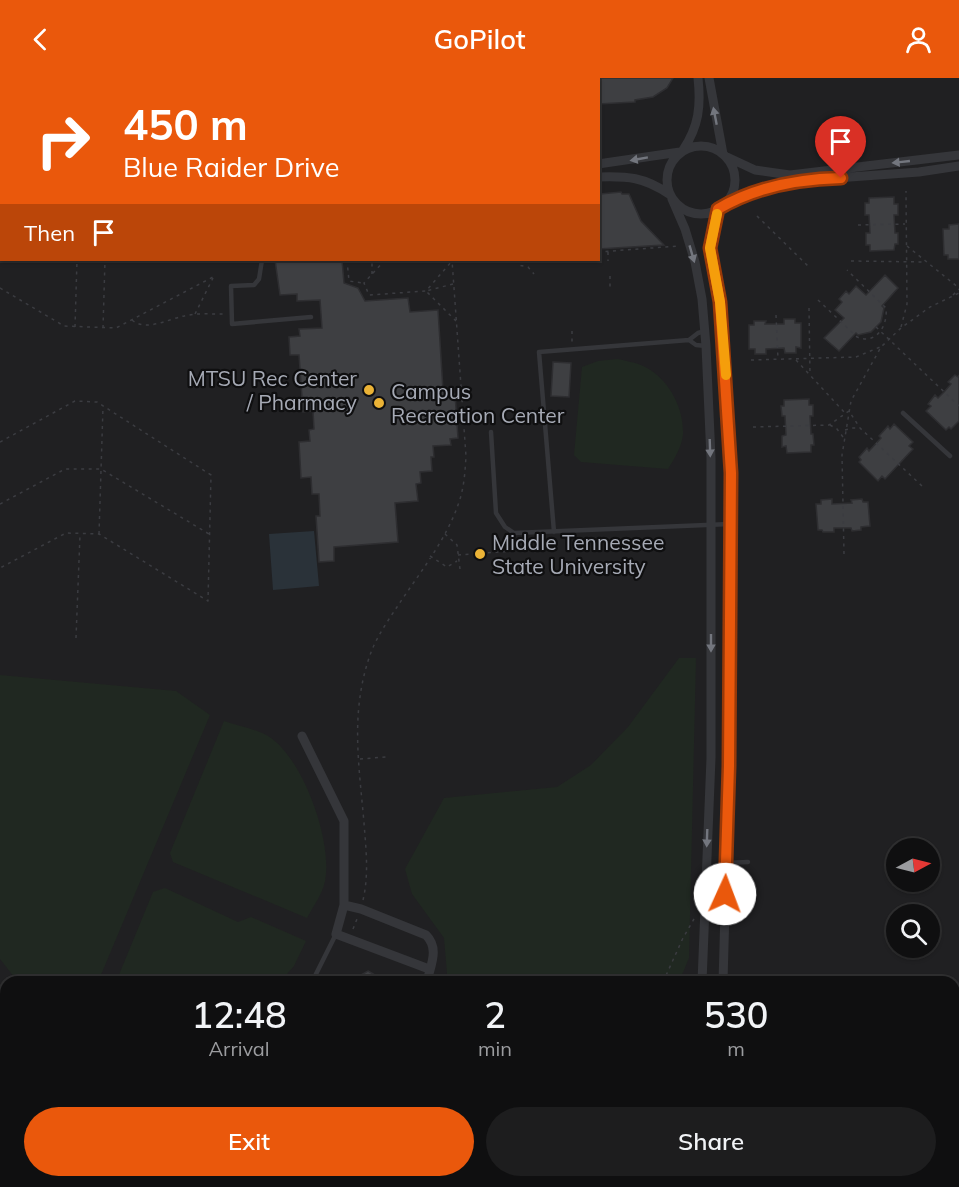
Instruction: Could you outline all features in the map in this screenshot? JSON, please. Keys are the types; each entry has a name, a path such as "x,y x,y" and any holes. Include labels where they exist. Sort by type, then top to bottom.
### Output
{"street":[{"path":"698,78 700,103 693,130 682,151 673,159 667,175 671,197 685,229 695,262 702,298 711,458 711,758 702,976"},
{"path":"709,78 725,156 733,167 735,177 730,198 721,208 710,248 720,302 731,473 729,766 723,976"},
{"path":"600,164 682,151 700,145 710,146 755,170 790,175 959,155"},
{"path":"600,177 643,179 671,197 680,208 691,213 702,214 721,208 744,196 795,181 919,172 959,166"},
{"path":"302,736 344,821 344,905 336,934 429,969"},
{"path":"344,905 361,909 426,935 434,947 427,976"}],"lane":[{"path":"262,261 259,279 254,285 231,286 232,324 311,317"},
{"path":"554,532 539,352 689,340 705,331"},
{"path":"689,340 696,345 706,346"},
{"path":"903,413 950,456"},
{"path":"491,432 496,513 505,527 514,533 730,524"},
{"path":"726,862 748,862"},
{"path":"315,976 336,934"}],"path":[{"path":"901,328 907,304 906,191"},
{"path":"757,216 810,268"},
{"path":"858,225 906,224"},
{"path":"907,245 959,288 952,297"},
{"path":"600,252 680,246"},
{"path":"608,251 608,261"},
{"path":"75,327 77,261"},
{"path":"104,328 105,261"},
{"path":"347,261 349,281 364,283"},
{"path":"372,261 372,274"},
{"path":"364,283 384,261"},
{"path":"426,291 451,261"},
{"path":"350,938 361,909 366,887 367,860 357,712 363,680 371,653 384,627 444,533 459,504 465,481 466,456 452,261"},
{"path":"518,261 518,265 528,267 534,274"},
{"path":"851,261 926,262"},
{"path":"818,300 857,337 868,338 881,332 886,324 886,308 847,270"},
{"path":"610,276 610,289"},
{"path":"0,288 64,326 116,328 213,277 195,315"},
{"path":"364,283 369,295 426,291 454,283"},
{"path":"426,291 456,321"},
{"path":"751,360 856,357 881,346 930,307 959,293"},
{"path":"952,297 958,298"},
{"path":"809,308 810,376"},
{"path":"132,320 144,325 195,315 224,314"},
{"path":"776,315 778,360"},
{"path":"876,327 959,406"},
{"path":"572,331 573,350"},
{"path":"844,554 841,471 843,437 851,401 881,346"},
{"path":"796,360 845,413"},
{"path":"0,442 75,401 97,402 211,475 208,601 99,534 66,533 0,568"},
{"path":"99,534 103,406"},
{"path":"829,425 849,411"},
{"path":"849,411 860,428 922,486"},
{"path":"753,427 829,425 837,429 843,437"},
{"path":"845,431 860,428"},
{"path":"0,504 65,469 101,469 210,535"},
{"path":"444,533 457,545 460,569"},
{"path":"76,638 80,534"},
{"path":"458,555 513,551 517,548"},
{"path":"430,556 447,567 459,561"},
{"path":"359,760 386,757"},
{"path":"666,976 696,916"}],"shaded area":[{"name":"Middle Tennessee State University","path":"600,78 959,78 959,976 0,976 0,261 600,261"},
{"path":"618,359 638,364 659,376 677,403 683,423 683,434 679,448 668,469 581,462 574,455 582,367 598,361"},
{"path":"314,531 319,586 273,590 269,534"},
{"path":"679,658 696,658 689,958 682,976 446,976 444,938 412,894 405,869 444,798 557,787 591,765 628,727"},
{"path":"0,675 176,691 210,715 101,976 13,976 0,959"},
{"path":"224,721 268,736 281,747 293,762 313,802 320,824 326,864 324,886 307,918 173,862 170,853"},
{"path":"165,888 238,922 251,917 306,941 294,966 285,976 118,976 153,892"}],"building":[{"path":"600,78 673,78 667,88 653,97 635,100 635,102 600,104"},
{"path":"621,192 629,194 641,221 664,245 600,249 600,194"},
{"path":"894,197 894,204 898,204 898,215 894,215 898,244 895,244 894,250 870,251 870,245 866,245 866,233 870,233 869,215 865,215 865,203 869,203 869,198"},
{"path":"959,224 959,259 948,259 948,255 944,255 943,229 949,229 949,225"},
{"name":"Campus Recreation Center","path":"275,261 342,261 344,283 358,288 365,301 408,298 410,312 438,310 443,390 448,389 449,394 455,394 458,438 450,439 451,445 433,446 432,471 420,472 421,483 416,484 418,501 395,503 398,542 334,547 334,561 319,562 316,516 320,516 319,494 312,494 311,477 301,478 299,442 310,441 309,430 314,429 313,411 303,412 299,355 290,355 289,337 300,336 299,329 322,328 320,300 297,301 297,294 280,295"},
{"path":"885,275 898,288 882,306 884,308 881,322 871,332 858,335 856,333 839,351 824,338 844,318 835,310 842,302 839,299 846,291 849,294 856,286 866,295"},
{"path":"784,319 795,319 795,323 801,323 801,348 796,347 796,353 785,353 784,348 766,349 766,354 755,354 755,349 749,349 749,325 754,325 754,321 766,321 765,324 784,324"},
{"path":"553,362 571,363 569,397 551,396"},
{"path":"955,375 958,377 959,375 959,421 951,429 949,427 946,430 926,411 931,406 928,404 935,395 938,398 944,392 951,384 948,382"},
{"path":"809,399 809,405 813,405 813,416 810,416 814,445 811,445 811,452 787,453 786,446 782,447 782,436 786,435 785,416 782,416 781,406 784,406 784,400"},
{"path":"894,424 913,442 909,446 913,449 885,479 882,476 878,481 859,462 861,460 859,457 867,448 869,451 888,426 890,429"},
{"path":"832,499 832,504 852,503 851,500 862,499 863,502 868,502 870,526 852,531 851,528 834,528 834,532 818,530 816,504 821,504 821,500"},
{"path":"368,971 377,976 359,976"}],"slow traffic":[{"path":"717,214 710,248 720,302 726,375"}],"place":[{"name":"MTSU Rec Center / Pharmacy","path":"369,390"},
{"name":"Campus Recreation Center","path":"379,403"},
{"name":"Middle Tennessee State University","path":"480,554"}],"route":[{"path":"725,894 729,766 731,473 720,302 710,248 718,209 723,206 744,196 795,181 841,178"}]}
